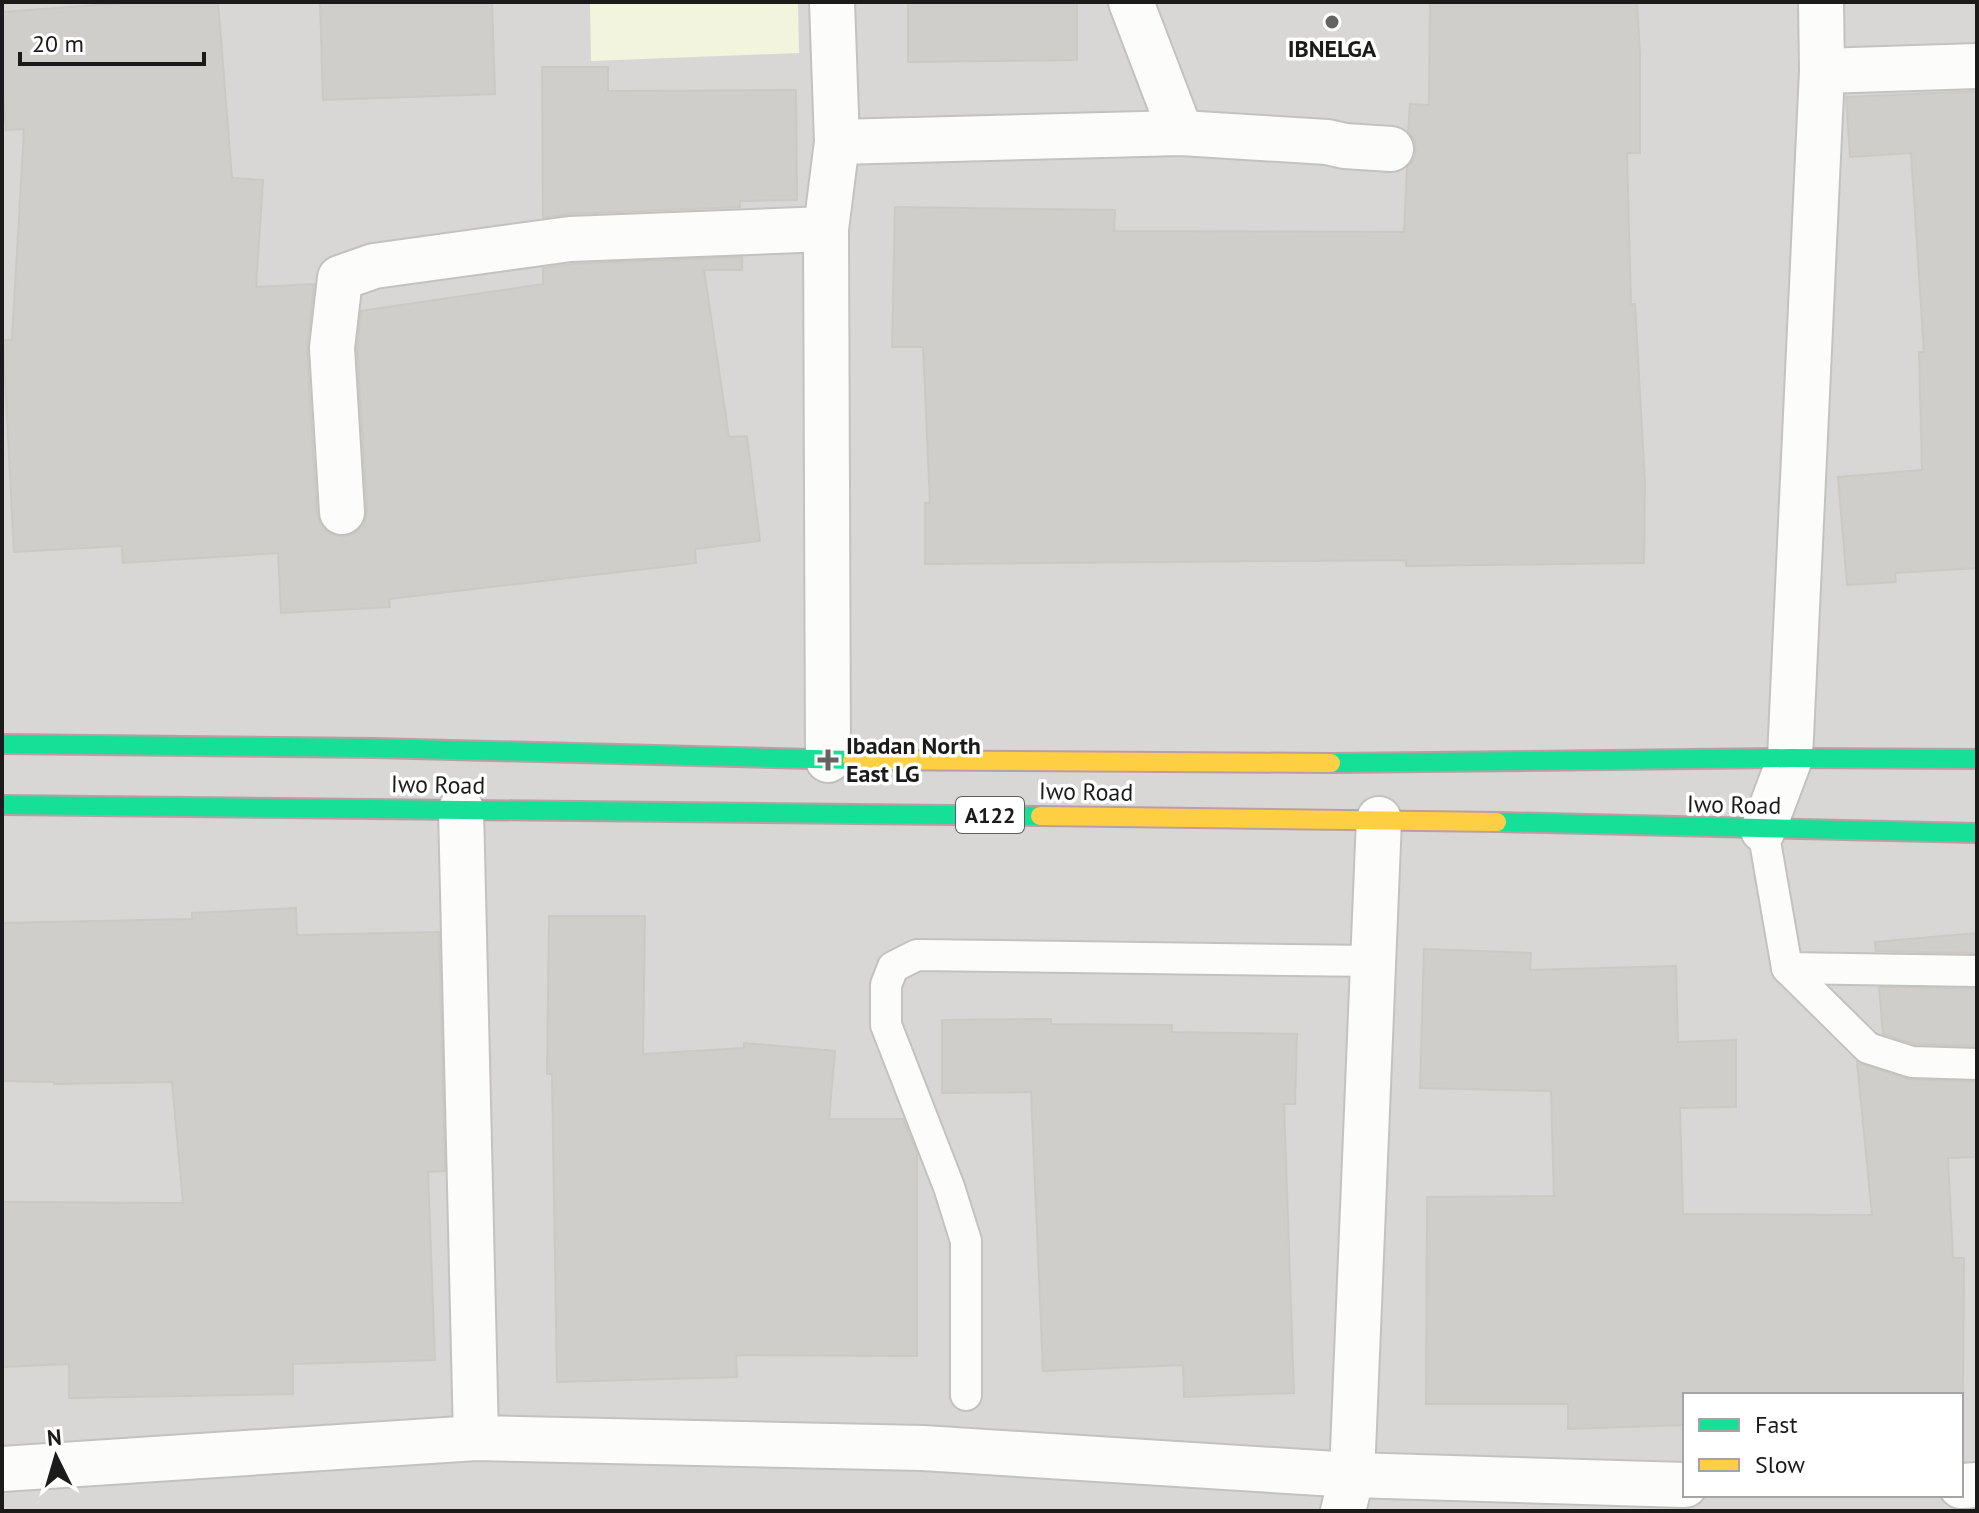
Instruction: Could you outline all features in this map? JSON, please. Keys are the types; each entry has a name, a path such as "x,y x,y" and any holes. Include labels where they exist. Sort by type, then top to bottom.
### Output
{"highway":[{"name":"Iwo Road","path":"2,744 374,748 828,760 1322,763 1977,759"},
{"name":"Iwo Road","path":"2,805 1379,819 1977,833"}],"street":[{"path":"828,760 826,229 837,142 832,2"},
{"path":"1131,2 1181,133"},
{"path":"1763,830 1790,758 1822,71 1821,2"},
{"path":"1822,71 1977,66"},
{"path":"837,142 1181,133 1391,149"},
{"path":"342,512 332,348 340,278 374,266 570,239 826,229"},
{"path":"461,809 476,1438"},
{"path":"1347,1493 1379,819"},
{"path":"2,1469 476,1438 923,1448 1347,1493 1683,1485"}],"lane":[{"path":"1763,830 1787,968 1868,1048 1912,1062 1977,1064"},
{"path":"966,1395 966,1241 949,1187 886,1025 886,985 893,967 917,955 1373,961"},
{"path":"1787,968 1977,971"}],"shaded area":[{"path":"2,2 1977,2 1977,1511 2,1511"},
{"path":"590,2 798,2 799,53 591,61"}],"building":[{"path":"138,2 218,2 232,178 263,180 256,287 314,284 307,350 317,514 321,525 330,534 343,537 355,533 364,524 367,511 357,349 361,311 543,284 543,268 742,257 742,270 704,270 729,437 747,436 760,541 695,549 696,563 389,599 390,607 281,613 278,553 123,563 122,546 14,552 3,340 12,340 24,129 6,130 2,12"},
{"path":"320,2 492,2 495,94 323,100"},
{"path":"908,2 1077,2 1077,60 908,62"},
{"path":"1430,2 1637,2 1640,153 1627,153 1631,304 1635,304 1645,483 1644,563 1406,566 1406,560 925,564 925,503 930,503 923,347 892,347 895,207 1115,210 1114,231 1404,232 1407,167 1416,150 1414,139 1408,132 1410,104 1429,105"},
{"path":"542,67 608,67 608,91 796,90 797,200 740,201 740,207 569,214 543,218"},
{"path":"1977,91 1977,568 1895,573 1896,582 1847,585 1838,477 1922,470 1919,352 1924,352 1911,153 1850,157 1846,97"},
{"path":"296,908 297,935 439,932 445,1171 428,1172 435,1360 293,1364 293,1394 69,1398 69,1364 2,1367 2,1202 183,1203 172,1082 54,1084 2,1081 2,923 192,919 192,913"},
{"path":"549,916 645,916 643,1054 744,1048 744,1043 835,1051 829,1119 903,1119 917,1153 917,1356 736,1355 737,1377 557,1382 552,1074 547,1074"},
{"path":"1977,933 1977,953 1876,951 1875,942"},
{"path":"1424,949 1531,953 1530,970 1676,966 1678,1042 1736,1040 1736,1107 1680,1108 1683,1214 1872,1215 1857,1062 1907,1079 1977,1082 1977,1157 1948,1158 1953,1258 1964,1258 1963,1395 1683,1393 1683,1425 1568,1429 1568,1404 1426,1404 1427,1197 1554,1196 1551,1091 1420,1088"},
{"path":"1879,987 1977,989 1977,1046 1915,1044 1883,1034"},
{"path":"1051,1019 1051,1024 1172,1025 1172,1032 1297,1034 1295,1104 1284,1104 1294,1393 1184,1397 1183,1365 1043,1371 1031,1092 942,1093 942,1020"}],"traffic: fast":[{"path":"2,744 374,748 852,760"},
{"path":"1331,763 1977,759"},
{"path":"2,805 1040,816"},
{"path":"1497,822 1977,833"}],"traffic: slow":[{"path":"852,760 1331,763"},
{"path":"1040,816 1497,822"}],"place":[{"name":"IBNELGA","path":"1332,22"},
{"name":"Ibadan North East LG","path":"828,760"}]}
